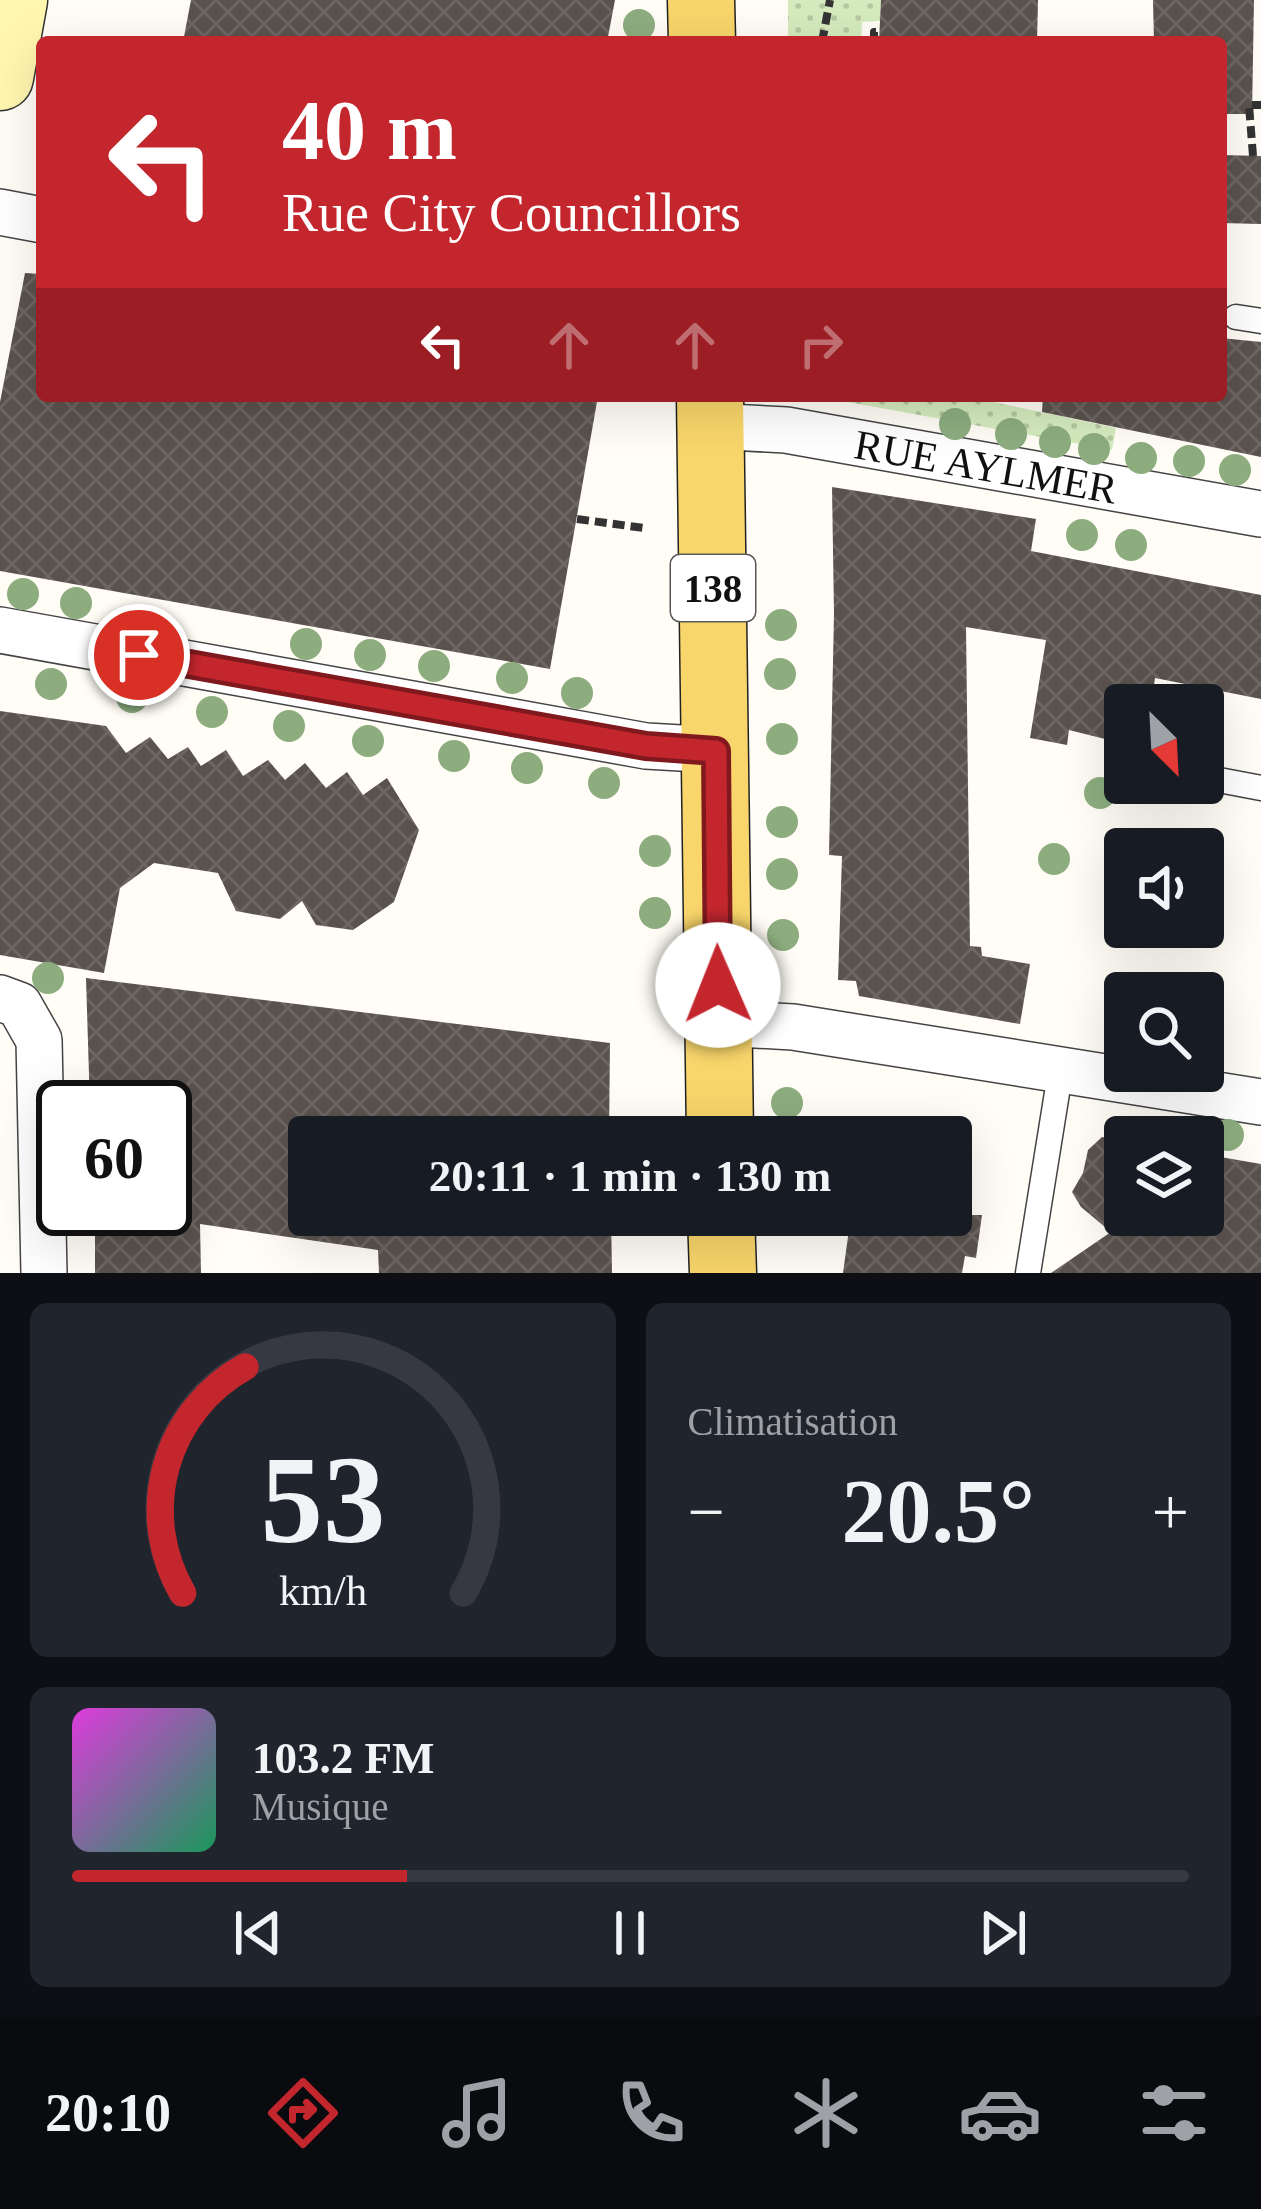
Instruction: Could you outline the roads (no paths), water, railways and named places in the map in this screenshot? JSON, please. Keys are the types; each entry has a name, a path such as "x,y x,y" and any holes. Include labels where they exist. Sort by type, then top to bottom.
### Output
{"main road":[{"path":"701,0 701,36"},
{"name":"138","path":"710,411 720,1116"},
{"path":"722,1236 723,1273"}],"street":[{"path":"0,77 14,0"},
{"path":"0,212 36,219"},
{"name":"RUE AYLMER","path":"710,411 786,430 1261,514"},
{"path":"0,630 646,746 716,751"},
{"path":"0,998 19,1005 39,1040 44,1273"},
{"path":"719,1023 793,1027 1261,1102"}],"lane":[{"path":"1224,781 1261,788"},
{"path":"1028,1273 1061,1069"}]}
